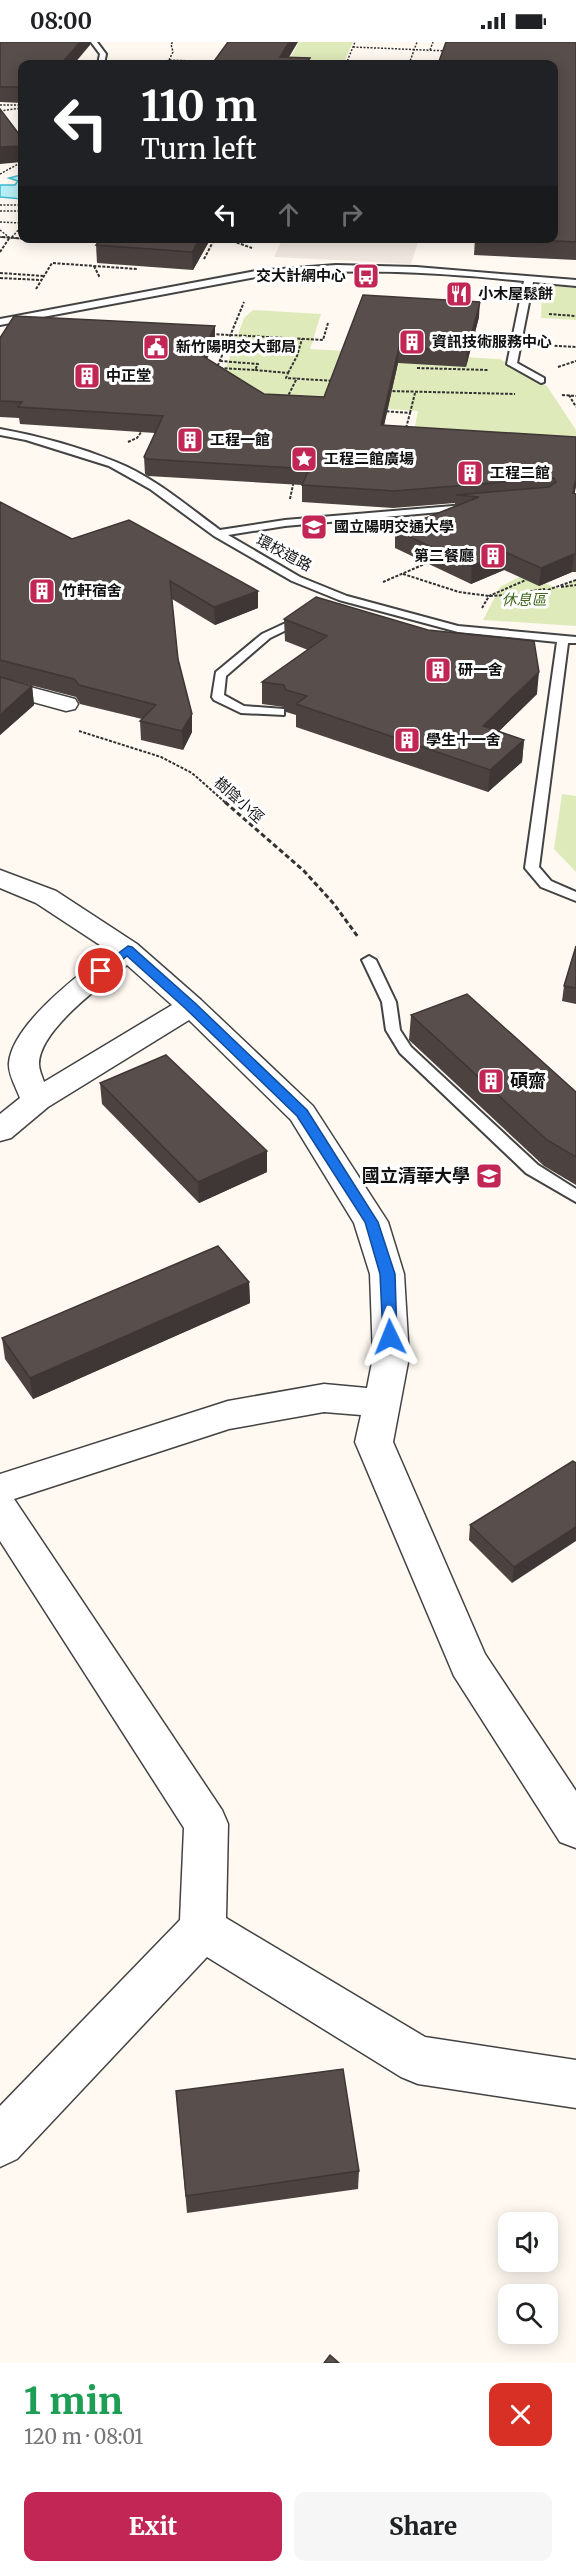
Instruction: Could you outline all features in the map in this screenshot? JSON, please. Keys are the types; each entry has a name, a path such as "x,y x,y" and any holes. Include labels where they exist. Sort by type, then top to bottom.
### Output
{"street":[{"path":"0,686 66,704"},
{"path":"0,878 46,897 128,950 191,1006 302,1113 371,1222 387,1274 391,1358 374,1442 469,1664 576,1828"},
{"path":"36,1100 23,1062 32,1038 50,1017 87,982 128,950"},
{"path":"0,1131 36,1100 191,1006"},
{"path":"0,1489 228,1415 324,1398 382,1403"},
{"path":"0,1509 206,1824 203,1929 0,2142"},
{"path":"203,1929 418,2060 576,2084"}],"lane":[{"path":"94,42 103,54 102,60"},
{"path":"1,322 298,268 352,266 576,283"},
{"path":"529,279 512,364 541,380"},
{"name":"環校道路","path":"0,432 28,437 113,464 154,487 218,534 296,579 343,598 458,629 570,640"},
{"path":"218,534 285,524 488,505"},
{"path":"280,712 241,709 218,697 220,675 266,636 343,598"},
{"path":"400,613 401,629"},
{"path":"503,646 543,638"},
{"path":"570,640 532,868 546,884 576,897"},
{"path":"369,960 389,1002 393,1030 405,1050 532,1169 576,1196"}],"path":[{"path":"169,60 173,52 171,44 173,42"},
{"path":"348,60 355,42"},
{"path":"410,60 417,42"},
{"path":"430,50 433,42"},
{"path":"353,47 455,51"},
{"path":"0,105 18,105"},
{"path":"0,111 18,109"},
{"path":"0,174 18,164"},
{"path":"0,205 18,205"},
{"path":"0,211 18,211"},
{"path":"0,222 18,224"},
{"path":"0,252 18,229"},
{"path":"0,230 11,238"},
{"path":"0,237 18,238"},
{"path":"52,263 94,266 100,257"},
{"path":"0,273 44,276"},
{"path":"0,278 41,280"},
{"path":"214,377 245,300"},
{"path":"207,334 322,340 328,323"},
{"path":"302,339 286,378 343,381"},
{"path":"516,343 576,346"},
{"path":"220,361 258,364 255,370"},
{"path":"217,368 288,373"},
{"path":"417,368 528,372"},
{"path":"278,396 288,396 297,378"},
{"path":"384,391 522,395"},
{"path":"403,439 415,393"},
{"path":"558,395 576,396"},
{"path":"376,411 410,413"},
{"path":"135,426 145,427"},
{"path":"285,524 295,478"},
{"path":"427,563 403,574 459,592 489,596 539,593 576,580"},
{"path":"489,596 526,580"},
{"path":"489,596 576,585"},
{"name":"樹陰小徑","path":"66,704 69,728 161,757 192,773 210,788 304,871 340,912 357,936 369,960"}],"green space":[{"path":"299,42 353,42 345,60 289,60"},
{"path":"542,285 576,288 576,320 541,318"},
{"path":"253,310 321,314 310,349 500,359 547,386 576,430 576,445 413,435 418,411 230,398 217,392 244,318"},
{"name":"休息區","path":"523,575 560,589 576,580 576,626 483,620 500,587"},
{"path":"562,794 576,796 576,872 554,849"}],"shaded area":[{"path":"281,243 418,243 411,264 274,257"}],"water":[{"path":"18,176 18,181 9,178"},
{"path":"18,181 18,199 0,197 0,185 15,185"}],"building":[{"path":"0,42 80,42 64,60 18,60 18,87 0,87"},
{"path":"228,42 289,42 280,57 310,58 309,60 215,60"},
{"path":"446,42 576,42 576,242 558,241 558,60 439,60"},
{"path":"0,109 18,133 18,146 0,147"},
{"path":"97,243 197,243 192,252 96,245"},
{"path":"363,295 480,302 467,351 399,347 381,425 576,437 576,478 573,493 576,494 576,554 541,568 505,552 472,566 395,530 479,497 456,495 549,487 556,482 554,478 394,491 302,485 309,469 147,459 144,457 163,416 18,407 22,402 0,401 0,338 14,316 215,326 201,355 264,394 324,397"},
{"path":"0,502 72,539 129,520 258,591 214,607 170,581 178,659 192,714 182,731 140,721 156,705 79,685 74,679 0,660"},
{"path":"316,597 428,630 534,641 539,672 483,726 524,740 490,770 296,704 307,696 286,690 284,685 262,682 327,636 284,619"},
{"path":"0,677 32,686 0,715"},
{"path":"576,946 576,988 564,986"},
{"path":"467,994 576,1092 576,1157 547,1140 411,1015"},
{"path":"166,1055 267,1151 198,1182 100,1083"},
{"path":"218,1246 249,1282 30,1378 2,1338"},
{"path":"573,1461 576,1463 576,1527 514,1567 470,1525"},
{"path":"343,2069 359,2171 186,2196 176,2091"},
{"path":"330,2355 339,2363 324,2363"}],"place":[{"name":"交大計網中心","path":"366,276"},
{"name":"小木屋鬆餅","path":"459,294"},
{"name":"資訊技術服務中心","path":"412,342"},
{"name":"新竹陽明交大郵局","path":"156,347"},
{"name":"中正堂","path":"87,376"},
{"name":"工程一館","path":"190,440"},
{"name":"工程二館廣場","path":"304,459"},
{"name":"工程二館","path":"470,473"},
{"name":"國立陽明交通大學","path":"314,527"},
{"name":"第二餐廳","path":"493,556"},
{"name":"竹軒宿舍","path":"42,591"},
{"name":"研一舍","path":"438,670"},
{"name":"學生十一舍","path":"407,740"},
{"name":"碩齋","path":"491,1081"},
{"name":"國立清華大學","path":"489,1176"}],"route":[{"path":"101,971 128,950 191,1006 302,1113 371,1222 387,1274 390,1337"}]}
